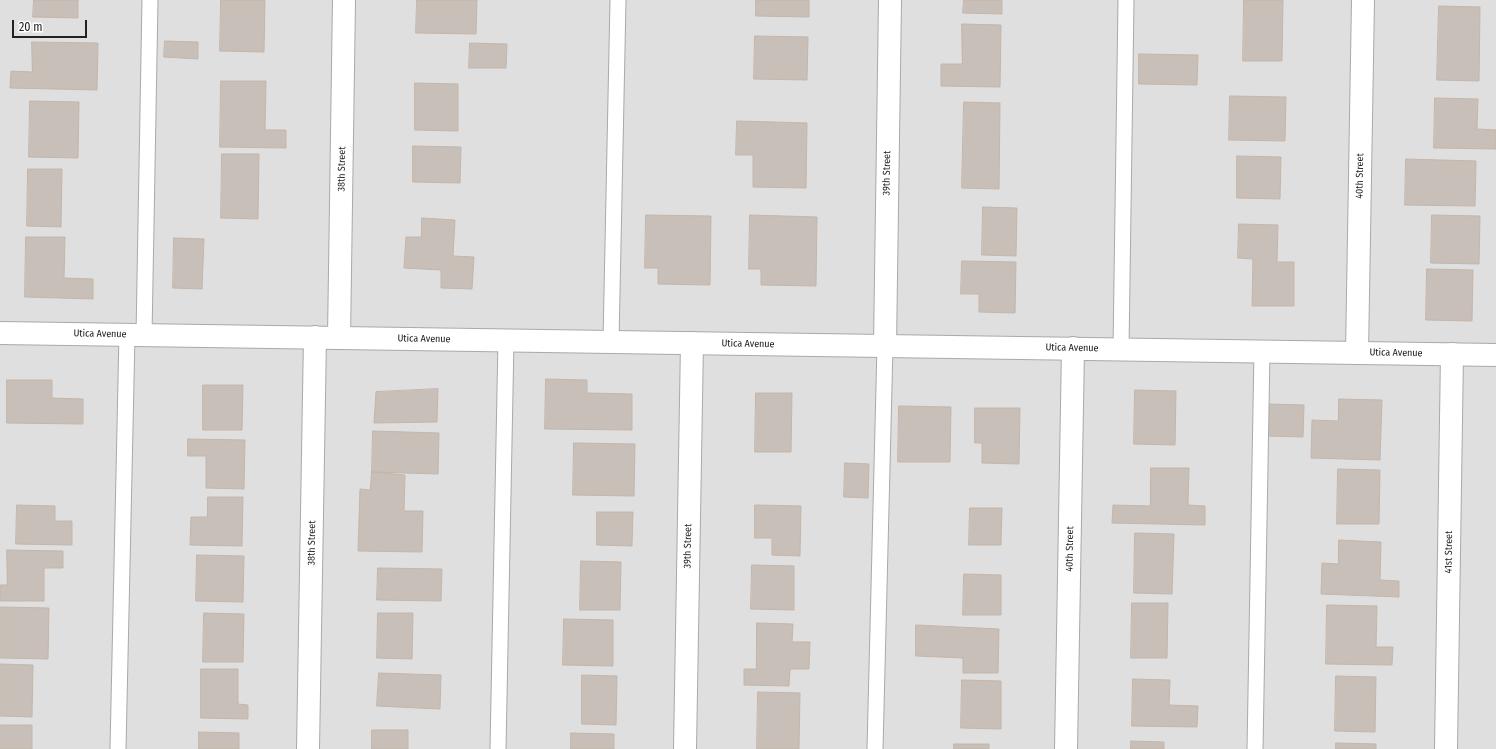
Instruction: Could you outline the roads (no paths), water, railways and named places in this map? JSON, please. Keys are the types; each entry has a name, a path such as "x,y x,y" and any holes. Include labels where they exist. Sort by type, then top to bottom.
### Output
{"street":[{"name":"38th Street","path":"339,338 344,0"},
{"name":"39th Street","path":"885,346 890,0"},
{"name":"40th Street","path":"1357,353 1363,0"},
{"name":"Utica Avenue","path":"0,333 1496,355"},
{"name":"38th Street","path":"308,749 315,337"},
{"name":"39th Street","path":"685,749 692,343"},
{"name":"40th Street","path":"1066,749 1073,348"},
{"name":"41st Street","path":"1446,749 1452,354"}],"lane":[{"path":"118,749 150,0"},
{"path":"611,342 618,0"},
{"path":"1121,349 1126,0"},
{"path":"498,749 506,340"},
{"path":"875,749 885,346"},
{"path":"1255,749 1262,352"}]}
